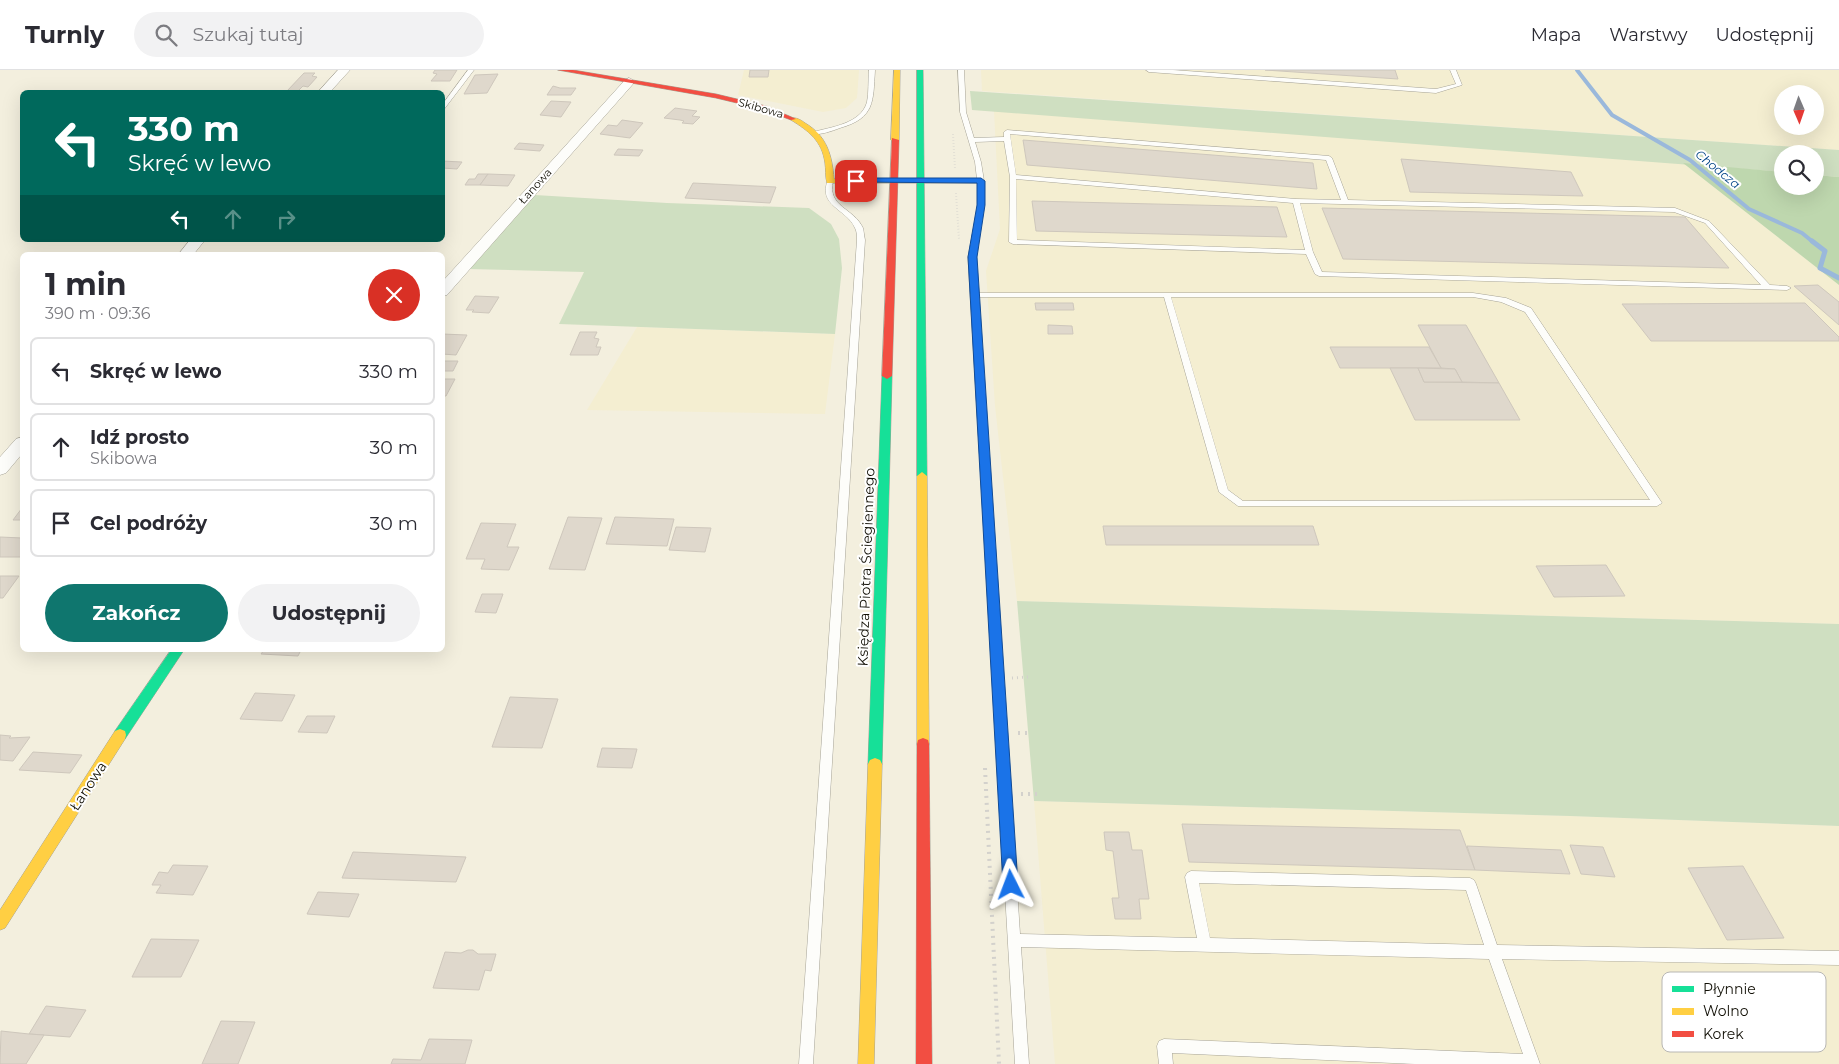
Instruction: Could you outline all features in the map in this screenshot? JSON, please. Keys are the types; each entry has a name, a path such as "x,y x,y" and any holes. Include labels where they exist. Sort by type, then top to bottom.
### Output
{"main road":[{"name":"Skibowa","path":"560,70 708,94 774,110 792,117 821,138 828,152 830,181"},
{"name":"Księdza Piotra Ściegiennego","path":"866,1064 896,70"},
{"path":"920,70 924,1064"},
{"path":"830,181 920,181"},
{"name":"Łanowa","path":"0,923 118,738 177,652"}],"street":[{"path":"326,90 344,70"},
{"name":"Łanowa","path":"445,289 629,82"},
{"path":"188,252 196,242"},
{"path":"0,469 20,445"}],"lane":[{"path":"445,106 471,70"},
{"path":"815,133 846,124 865,113 869,105 872,70"},
{"path":"961,70 963,112 978,162 981,181 981,205 972,257 1022,1064"},
{"path":"1149,70 1436,90 1459,85 1452,70"},
{"path":"1309,252 1013,242 1014,177 1007,132 1329,158 1346,202"},
{"path":"971,140 1007,139"},
{"path":"1014,177 1296,201 1675,210 1708,222 1767,287"},
{"path":"806,1064 861,240 860,228 830,199 827,187 830,181"},
{"path":"920,181 981,181"},
{"path":"1296,201 1309,252 1318,274 1787,288"},
{"path":"975,295 1473,295 1503,300 1528,310 1657,503 1241,504 1224,492 1168,296"},
{"path":"1166,1064 1164,1046 1533,1063 1470,884 1191,877 1205,945"},
{"path":"1014,940 1494,952 1839,958"}],"shaded area":[{"path":"744,70 859,70 857,98 846,108 823,112 738,95"},
{"path":"981,70 1839,70 1839,150 1824,149 1824,145 1774,146 982,91"},
{"path":"994,111 1683,163 1839,285 1839,624 1017,601 995,406 986,271 1000,229"},
{"path":"637,327 835,334 825,414 587,410"},
{"path":"1034,801 1570,816 1839,826 1839,1064 1055,1064"}],"green space":[{"path":"970,91 1774,146 1774,171 972,110"},
{"path":"1824,149 1839,150 1839,177 1824,176"},
{"path":"1683,163 1774,171 1774,195 1824,195 1824,176 1839,177 1839,285"},
{"path":"535,195 667,203 809,208 831,224 839,239 842,268 835,334 559,324 584,272 468,269"},
{"path":"1017,601 1839,624 1839,826 1570,816 1034,801"}],"building":[{"path":"435,70 457,70 450,81 431,81 437,74 433,73"},
{"path":"750,70 769,70 768,77 749,77"},
{"path":"1265,70 1395,70 1398,79"},
{"path":"304,73 315,73 312,76 317,77 308,87 303,86 299,90 288,90"},
{"path":"498,74 487,93 464,94 475,75"},
{"path":"553,86 576,88 571,95 547,95"},
{"path":"551,101 571,102 561,117 540,115"},
{"path":"675,108 697,111 692,116 700,117 693,124 664,118"},
{"path":"622,120 643,123 630,138 600,134 608,125 617,126"},
{"path":"1023,140 1313,163 1317,189 1027,165"},
{"path":"519,143 544,145 540,151 514,149"},
{"path":"618,149 643,150 639,156 614,155"},
{"path":"1401,159 1571,172 1583,196 1410,192"},
{"path":"445,161 462,162 457,169 445,168"},
{"path":"478,174 488,174 480,185 465,185 469,179 475,179"},
{"path":"488,174 515,175 508,186 480,185"},
{"path":"693,183 776,187 770,203 685,198"},
{"path":"1032,201 1277,207 1287,237 1036,231"},
{"path":"1322,208 1685,217 1729,268 1343,259"},
{"path":"1818,285 1839,302 1839,325 1794,286"},
{"path":"475,296 499,297 489,313 466,310"},
{"path":"1035,303 1073,303 1074,310 1036,310"},
{"path":"1805,303 1839,337 1839,341 1651,341 1622,304"},
{"path":"1048,325 1072,326 1073,334 1048,334"},
{"path":"1418,325 1466,325 1499,383 1462,382 1455,369 1441,368"},
{"path":"580,332 597,332 594,338 599,339 596,347 601,347 598,355 570,355"},
{"path":"445,334 467,335 456,355 445,354"},
{"path":"1330,347 1429,347 1441,368 1340,368"},
{"path":"445,361 458,361 453,371 445,371"},
{"path":"1390,368 1418,368 1424,382 1499,383 1520,420 1415,420"},
{"path":"1418,368 1455,369 1462,382 1424,382"},
{"path":"445,379 455,379 446,396"},
{"path":"20,511 20,520 13,520"},
{"path":"568,517 602,518 585,570 549,569"},
{"path":"615,517 674,519 667,546 606,544"},
{"path":"481,523 516,524 507,547 519,547 509,570 481,569 485,559 466,559"},
{"path":"1103,526 1313,526 1319,545 1106,545"},
{"path":"676,527 711,528 705,552 669,550"},
{"path":"0,537 20,538 20,557 0,557"},
{"path":"1606,565 1625,596 1554,597 1536,566"},
{"path":"0,576 19,576 3,598 0,598"},
{"path":"482,594 503,594 496,613 475,612"},
{"path":"262,652 300,652 298,656 261,654"},
{"path":"255,693 295,695 282,721 240,719"},
{"path":"510,697 558,699 542,748 492,747"},
{"path":"307,716 335,716 327,733 298,732"},
{"path":"0,735 11,736 9,738 30,737 13,761 0,760"},
{"path":"602,748 637,749 632,768 597,767"},
{"path":"33,752 82,755 70,773 19,770"},
{"path":"1182,824 1460,830 1475,870 1189,862"},
{"path":"1104,832 1129,832 1132,850 1142,850 1149,899 1139,899 1141,919 1115,919 1112,898 1119,898 1113,851 1106,850"},
{"path":"1570,845 1603,847 1615,877 1581,874"},
{"path":"1467,846 1561,850 1570,874 1475,870"},
{"path":"353,852 466,857 456,882 342,878"},
{"path":"173,865 208,866 193,895 156,893 161,885 152,885 159,872 168,873"},
{"path":"1743,866 1784,938 1727,940 1688,868"},
{"path":"318,892 359,894 349,917 307,914"},
{"path":"151,939 199,940 181,977 132,977"},
{"path":"473,950 478,954 496,954 491,971 485,970 479,990 433,988 445,952 461,953"},
{"path":"46,1006 86,1010 70,1037 29,1034"},
{"path":"221,1021 255,1022 238,1064 202,1064"},
{"path":"1,1031 44,1035 26,1064 0,1064"},
{"path":"429,1039 472,1040 465,1064 391,1064 393,1059 421,1060"}],"waterway":[{"name":"Chodcza","path":"1577,70 1612,115 1690,160 1749,209 1802,233 1813,242"},
{"name":"Chodcza","path":"1812,241 1825,251 1820,268 1839,278"}],"traffic: fast":[{"path":"920,70 922,476"},
{"path":"875,764 887,376"},
{"path":"120,735 177,652"}],"traffic: slow":[{"path":"895,140 897,70"},
{"path":"793,119 812,131 823,143 828,159 830,181 920,181"},
{"path":"922,476 923,744"},
{"path":"0,923 120,735"},
{"path":"866,1064 875,764"}],"traffic: jam":[{"path":"561,70 716,96 764,107 793,119"},
{"path":"887,376 895,140"},
{"path":"923,744 924,1064"}],"route":[{"path":"856,181 981,181 981,205 972,257 1011,885"}]}
